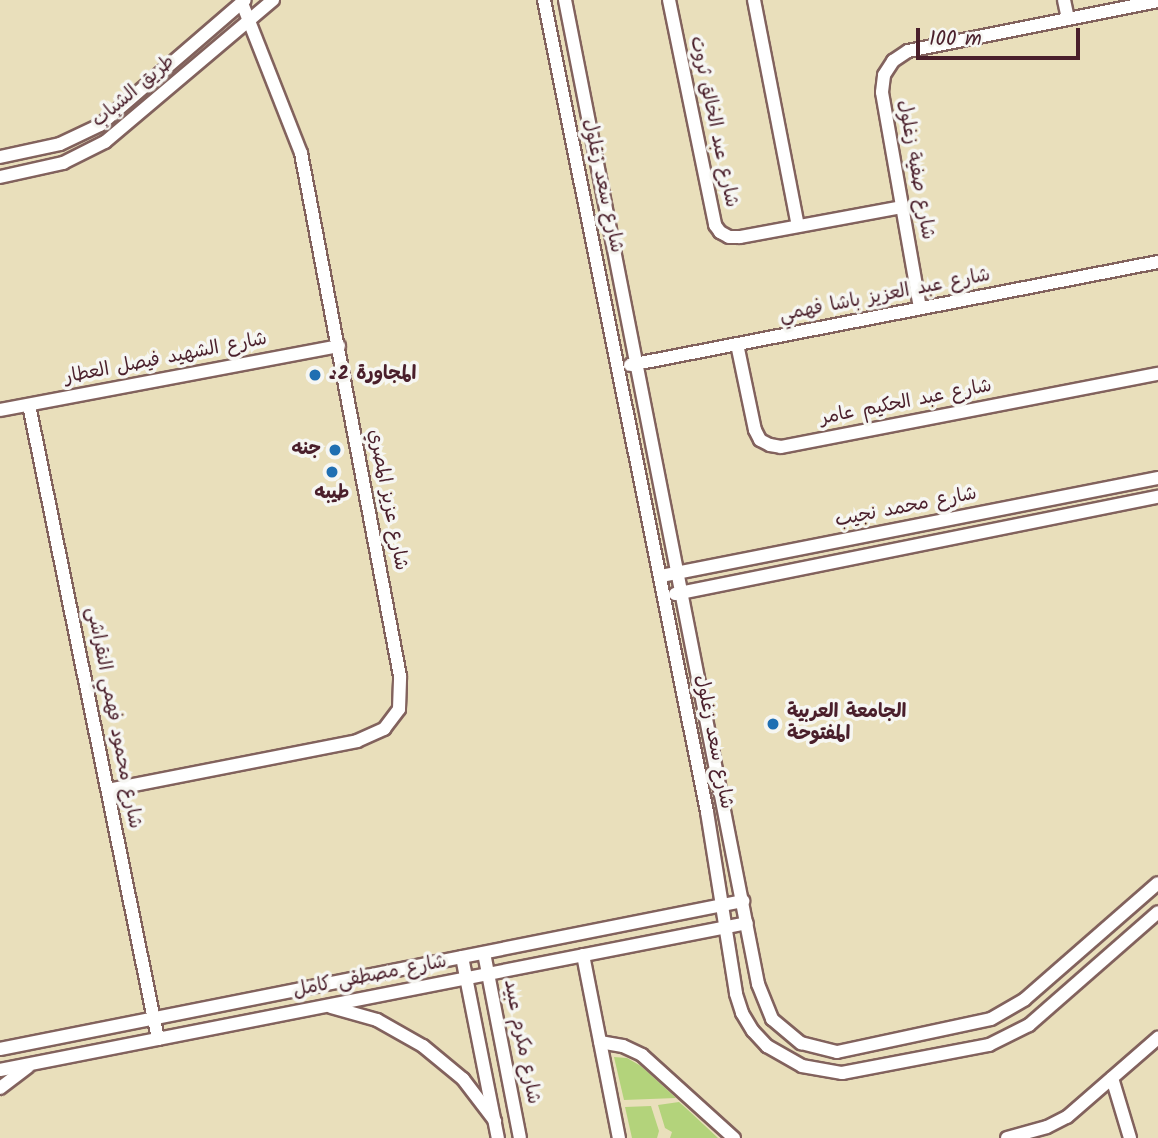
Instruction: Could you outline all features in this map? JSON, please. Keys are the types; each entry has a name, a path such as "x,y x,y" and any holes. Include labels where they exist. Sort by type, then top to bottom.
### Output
{"street":[{"name":"طريق الشباب","path":"0,177 63,163 98,146 273,0"},
{"name":"شارع سعد زغلول","path":"544,0 665,596 724,905 736,994 742,1013 753,1031 783,1058 821,1071 862,1070 989,1045 1028,1025 1158,912"},
{"name":"شارع سعد زغلول","path":"565,0 761,993 772,1019 793,1038 818,1050 856,1049 992,1019 1025,999 1158,883"},
{"name":"شارع عبد الخالق ثروت","path":"669,0 715,225 729,237 902,207"},
{"path":"754,0 798,226"},
{"path":"1064,0 1068,19"},
{"name":"طريق الشباب","path":"0,157 60,145 87,133 243,1"},
{"name":"شارع عزيز المصري","path":"108,790 358,741 384,729 399,709 400,676 301,153 243,1"},
{"name":"شارع صفية زغلول","path":"920,308 882,92 884,75 893,61 908,51 1158,1"},
{"name":"شارع عبد العزيز باشا فهمي","path":"619,368 1158,262"},
{"name":"شارع عبد الحكيم عامر","path":"737,344 755,430 770,445 780,447 1158,374"},
{"name":"شارع الشهيد فيصل العطار","path":"0,411 339,346"},
{"name":"شارع محمود فهمي النقراشى","path":"29,405 158,1039"},
{"name":"شارع محمد نجيب","path":"661,576 1158,478"},
{"name":"شارع محمد نجيب","path":"665,596 1158,497"},
{"path":"948,519 952,538"},
{"name":"شارع مصطفى كامل","path":"0,1049 743,901"},
{"path":"699,910 704,916 703,932"},
{"name":"شارع مصطفى كامل","path":"0,1070 747,923"},
{"path":"1093,939 1108,956"},
{"name":"شارع مكرم عبيد","path":"484,953 520,1138"},
{"path":"583,955 619,1138"},
{"path":"462,957 498,1138"},
{"path":"1060,967 1062,975 1073,987"},
{"path":"327,1006 377,1020 423,1046 463,1079 495,1121"},
{"path":"1007,1138 1047,1127 1067,1117 1158,1038"},
{"path":"600,1042 623,1046 642,1055 733,1138"},
{"path":"0,1088 33,1063"},
{"path":"1112,1078 1130,1138"}],"green space":[{"path":"614,1057 627,1058 641,1066 676,1098 624,1100"},
{"path":"679,1102 718,1138 670,1138 672,1132 665,1128 658,1105"},
{"path":"651,1106 659,1131 657,1138 632,1138 625,1107"}],"place":[{"name":"المجاورة 2د","path":"315,375"},
{"name":"جنه","path":"335,450"},
{"name":"طيبه","path":"332,472"},
{"name":"الجامعة العربية المفتوحة","path":"773,724"}]}
